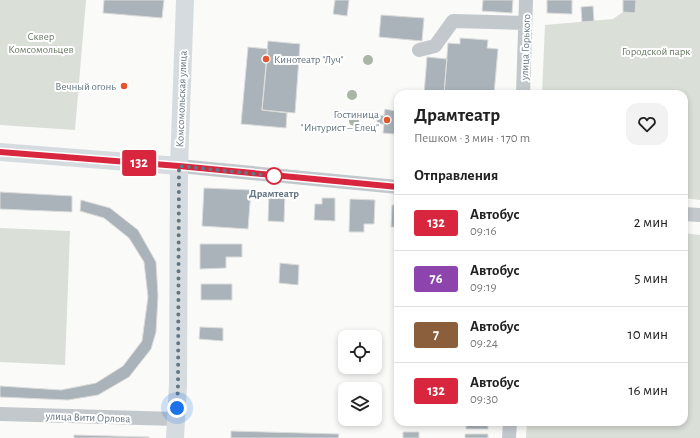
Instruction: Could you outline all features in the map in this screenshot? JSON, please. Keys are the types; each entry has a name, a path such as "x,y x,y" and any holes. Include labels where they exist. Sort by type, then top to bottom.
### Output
{"main road":[{"name":"Комсомольская улица","path":"175,438 178,385 179,166 184,0"},
{"path":"0,152 179,166"}],"street":[{"name":"улица Горького","path":"523,90 526,0"},
{"path":"419,50 435,46 453,21 525,23"},
{"path":"179,166 394,187"},
{"path":"688,214 700,215"},
{"name":"улица Вити Орлова","path":"0,414 176,419"},
{"path":"509,438 510,426"}],"green space":[{"name":"Сквер Комсомольцев","path":"0,0 86,0 75,130 0,125"},
{"name":"Городской парк","path":"636,0 700,0 700,200 688,198 688,90 542,90 545,25 613,19 623,12 635,13"},
{"path":"0,228 70,231 65,365 0,362"},
{"path":"688,234 700,235 700,438 526,438 527,426 688,426"}],"building":[{"path":"104,0 164,0 162,18 103,13"},
{"path":"335,0 349,0 347,16 333,14"},
{"path":"483,0 513,0 512,13 482,11"},
{"path":"547,0 572,0 572,14 547,13"},
{"path":"623,0 636,0 635,13 623,12"},
{"path":"593,6 594,21 582,22 581,7"},
{"path":"381,15 424,18 422,41 379,37"},
{"path":"460,38 488,40 487,48 498,49 494,90 444,90 448,43 460,44"},
{"name":"Кинотеатр \"Луч\"","path":"268,41 300,44 295,113 262,110"},
{"name":"Кинотеатр \"Луч\"","path":"248,47 268,49 262,110 287,113 286,128 241,124"},
{"path":"427,57 447,59 444,90 424,90"},
{"name":"Гостиница \"Интурист – Елец\"","path":"385,109 394,111 394,134 383,133 384,124 377,124 377,115 384,116"},
{"path":"204,188 251,190 248,229 202,226"},
{"path":"269,191 285,192 284,222 268,221"},
{"path":"0,192 72,196 72,212 0,209"},
{"path":"322,198 335,198 335,221 314,220 315,204 322,204"},
{"path":"350,199 375,200 374,224 364,224 364,232 349,232"},
{"path":"81,200 110,208 138,230 156,262 158,296 156,332 151,349 129,377 98,395 68,400 0,397 0,386 61,390 96,383 123,366 142,341 148,297 144,262 129,238 104,218 80,211"},
{"path":"392,205 394,205 394,227 391,227"},
{"path":"200,244 242,244 242,257 226,257 226,268 200,269"},
{"path":"280,263 299,265 298,285 279,283"},
{"path":"201,284 232,284 232,300 201,300"},
{"path":"200,327 223,328 223,341 199,339"},
{"path":"466,426 488,426 488,429 466,429"},
{"path":"231,431 339,434 338,438 231,438"},
{"path":"403,432 419,432 419,438 403,438"},
{"path":"465,434 488,434 488,438 465,438"},
{"path":"74,435 149,437 149,438 74,438"}],"bus line":[{"name":"132","path":"0,152 179,166 394,187"}],"place":[{"name":"Кинотеатр \"Луч\"","path":"266,59"},
{"name":"Вечный огонь","path":"124,86"},
{"name":"Гостиница \"Интурист – Елец\"","path":"387,120"},
{"name":"Драмтеатр","path":"274,176"}],"route":[{"path":"177,408 179,166 274,176"}]}
